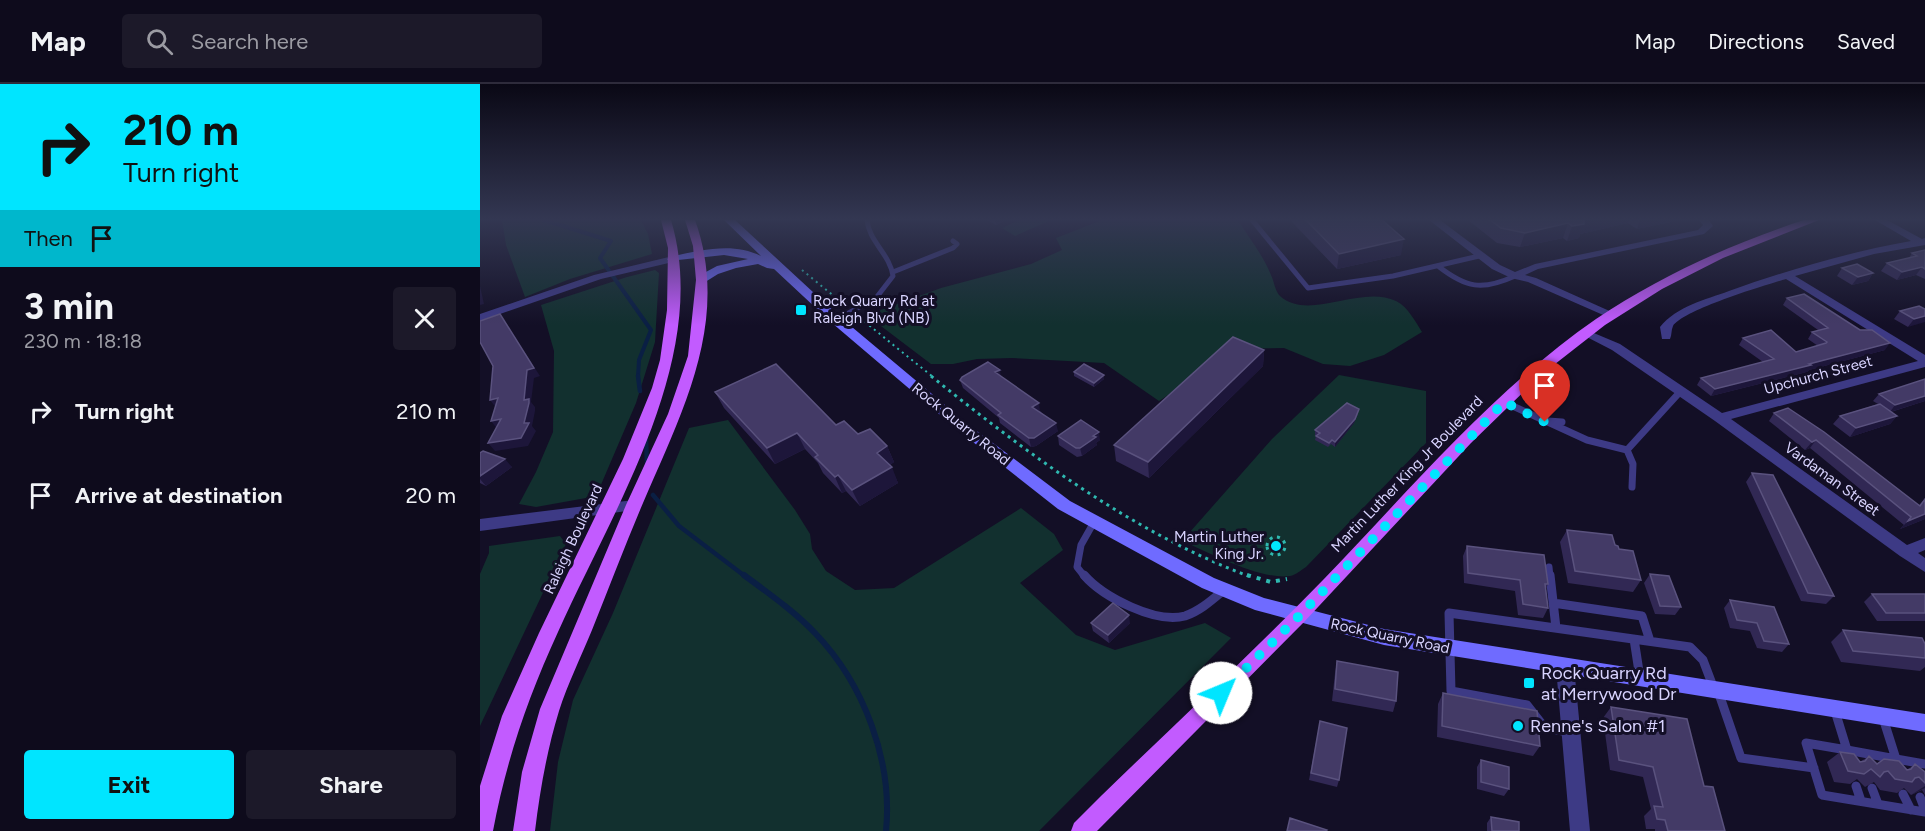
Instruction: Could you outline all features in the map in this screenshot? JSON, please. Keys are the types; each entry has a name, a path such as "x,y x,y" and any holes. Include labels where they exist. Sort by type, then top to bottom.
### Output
{"main road":[{"path":"673,255 673,259"},
{"path":"524,831 532,772 550,709 634,505 675,414 695,356 702,280 700,255"},
{"name":"Rock Quarry Road","path":"673,259 700,255 759,260 789,268"},
{"name":"Rock Quarry Road","path":"773,255 789,268 836,320 964,428 1064,506 1152,555 1224,590 1261,605 1384,637 1448,649 1834,707 1925,723"},
{"name":"Martin Luther King Jr Boulevard","path":"1082,831 1299,616 1504,402 1543,366 1610,315 1691,268 1721,255"},
{"name":"Raleigh Boulevard","path":"482,821 512,716 648,418 667,360 673,310 673,259"},
{"path":"702,280 707,274 721,268 759,260"}],"street":[{"path":"1515,276 1535,267 1593,255"},
{"path":"1666,337 1666,327 1679,315 1787,275 1871,255"},
{"path":"1479,256 1515,276 1532,280 1610,315"},
{"path":"480,318 598,277 673,259"},
{"path":"1787,275 1925,362"},
{"name":"Vardaman Street","path":"1585,333 1616,348 1679,393 1720,418 1925,566"},
{"name":"Upchurch Street","path":"1720,418 1925,362"},
{"path":"480,525 634,505"},
{"path":"1905,552 1925,544"},
{"path":"1565,667 1580,831"}],"lane":[{"path":"836,320 854,313 878,297 890,282 893,272 886,255"},
{"path":"893,272 936,255"},
{"path":"1281,255 1308,288 1393,276 1479,256"},
{"path":"1438,266 1456,280 1474,286 1491,287 1515,276"},
{"path":"1627,450 1679,393"},
{"path":"1504,402 1587,440 1627,450"},
{"path":"1545,422 1563,422"},
{"path":"1577,429 1587,440"},
{"path":"1627,450 1633,464 1632,487"},
{"path":"1094,522 1081,545 1077,567 1099,590 1160,617 1181,617 1191,614 1204,607 1224,590"},
{"path":"1549,567 1556,628"},
{"path":"1553,603 1642,616 1650,641"},
{"path":"1571,733 1545,728 1527,705 1451,691 1448,649 1449,613 1690,647 1696,651 1707,666 1741,758 1814,768"},
{"path":"1635,639 1640,678"},
{"path":"1834,707 1850,754"},
{"path":"1882,715 1896,762"},
{"path":"1920,797 1925,811 1822,795 1806,743 1850,754 1922,764 1925,777"},
{"path":"1856,786 1861,801"},
{"path":"1872,788 1878,804"},
{"path":"1903,794 1911,810"}],"path":[{"path":"789,268 854,313 947,388 1091,496 1147,530 1222,565 1270,582 1287,579"},
{"path":"1270,539 1282,539 1287,545 1283,553 1275,554 1268,550 1266,544 1270,539"}],"green space":[{"path":"510,255 649,255 570,279 525,297"},
{"path":"1051,255 1261,255 1280,296 1292,303 1320,305 1351,299 1382,297 1396,301 1404,307 1422,332 1384,355 1350,366 1323,364 1284,348 1228,349 1159,401 1104,363 1012,358 931,364 873,320 878,311 941,288 1031,264"},
{"path":"655,270 659,273 655,342 636,403 600,487 586,498 536,507 519,504 553,432 554,351 541,305"},
{"path":"1339,375 1426,391 1426,443 1306,567 1296,574 1278,576 1250,570 1182,541 1272,439"},
{"path":"728,420 795,510 810,534 812,549 826,571 855,590 894,588 1021,508 1054,534 1063,550 1020,583 1076,635 1115,650 1205,623 1231,638 1039,831 550,831 558,762 573,700 613,613 689,428"},
{"path":"560,536 566,544 480,726 480,574 489,553 489,546"}],"building":[{"path":"1915,255 1925,255 1925,269 1922,267 1902,272 1887,263 1917,256"},
{"path":"1857,264 1873,273 1858,277 1842,268"},
{"path":"1804,294 1860,330 1872,330 1890,343 1715,389 1701,378 1774,359 1743,338 1771,330 1796,352 1826,343 1812,332 1828,328 1787,298"},
{"path":"1919,306 1925,309 1925,316 1914,319 1900,311"},
{"path":"500,314 534,368 527,370 524,400 529,399 524,423 529,423 521,438 488,443 501,419 491,421 498,398 490,400 493,366 480,342 480,321"},
{"path":"1233,337 1264,350 1148,462 1114,445"},
{"path":"988,362 1000,370 995,372 1039,403 1032,407 1056,423 1034,438 1029,438 998,415 1001,413 960,380"},
{"path":"776,364 836,425 844,421 858,434 870,429 887,446 877,453 892,467 852,490 838,475 835,477 815,457 818,455 797,433 767,448 715,392"},
{"path":"1084,364 1104,375 1094,383 1074,372"},
{"path":"1925,379 1925,396 1895,405 1879,394"},
{"path":"1347,403 1359,409 1355,419 1335,442 1332,440 1329,443 1316,436 1320,433 1315,430"},
{"path":"1880,404 1897,416 1856,428 1840,416"},
{"path":"1788,408 1824,432 1920,506 1925,499 1925,514 1908,521 1911,517 1816,440 1812,442 1774,413"},
{"path":"1081,420 1099,432 1093,436 1096,437 1080,448 1076,448 1058,436"},
{"path":"483,451 505,459 480,476 480,453"},
{"path":"1752,473 1773,475 1834,596 1808,593"},
{"path":"1567,530 1612,535 1619,549 1633,551 1641,580 1575,571"},
{"path":"1467,546 1544,555 1548,584 1545,584 1548,608 1523,604 1520,580 1468,573"},
{"path":"1650,574 1669,576 1681,607 1660,606"},
{"path":"1872,594 1925,594 1925,613 1886,613"},
{"path":"1730,600 1774,607 1789,644 1764,641 1757,623 1737,620"},
{"path":"1113,603 1129,615 1108,635 1091,623"},
{"path":"1843,630 1922,638 1925,644 1925,658 1853,651"},
{"path":"1337,661 1398,672 1396,701 1335,689"},
{"path":"1443,693 1537,711 1540,746 1442,726"},
{"path":"1611,707 1687,719 1704,786 1713,787 1725,831 1668,831 1665,820 1657,819 1654,806 1663,807 1653,767 1619,760"},
{"path":"1320,721 1347,728 1339,780 1311,773"},
{"path":"1840,752 1854,754 1860,762 1865,761 1869,756 1877,764 1884,759 1899,761 1907,770 1915,764 1925,772 1925,783 1919,777 1912,782 1895,779 1888,771 1880,777 1871,769 1864,774 1848,771"},
{"path":"1481,760 1509,767 1509,789 1481,782"},
{"path":"1491,817 1519,822 1519,831 1492,831"},
{"path":"1290,818 1327,830 1287,831"}],"waterway":[{"path":"602,255 600,258 651,330 639,360 638,376"},
{"path":"638,376 640,391"},
{"path":"646,439 647,464"},
{"path":"653,495 679,526 746,577"},
{"path":"744,575 781,602 807,625 832,653 848,676 872,725 880,751 887,804 886,831"}],"place":[{"name":"Rock Quarry Rd at Raleigh Blvd (NB)","path":"801,310"},
{"name":"Martin Luther King Jr.","path":"1276,546"},
{"name":"Rock Quarry Rd at Merrywood Dr","path":"1529,683"},
{"name":"Renne's Salon #1","path":"1518,726"}],"route":[{"path":"1221,693 1299,616 1504,402 1545,422"}]}
